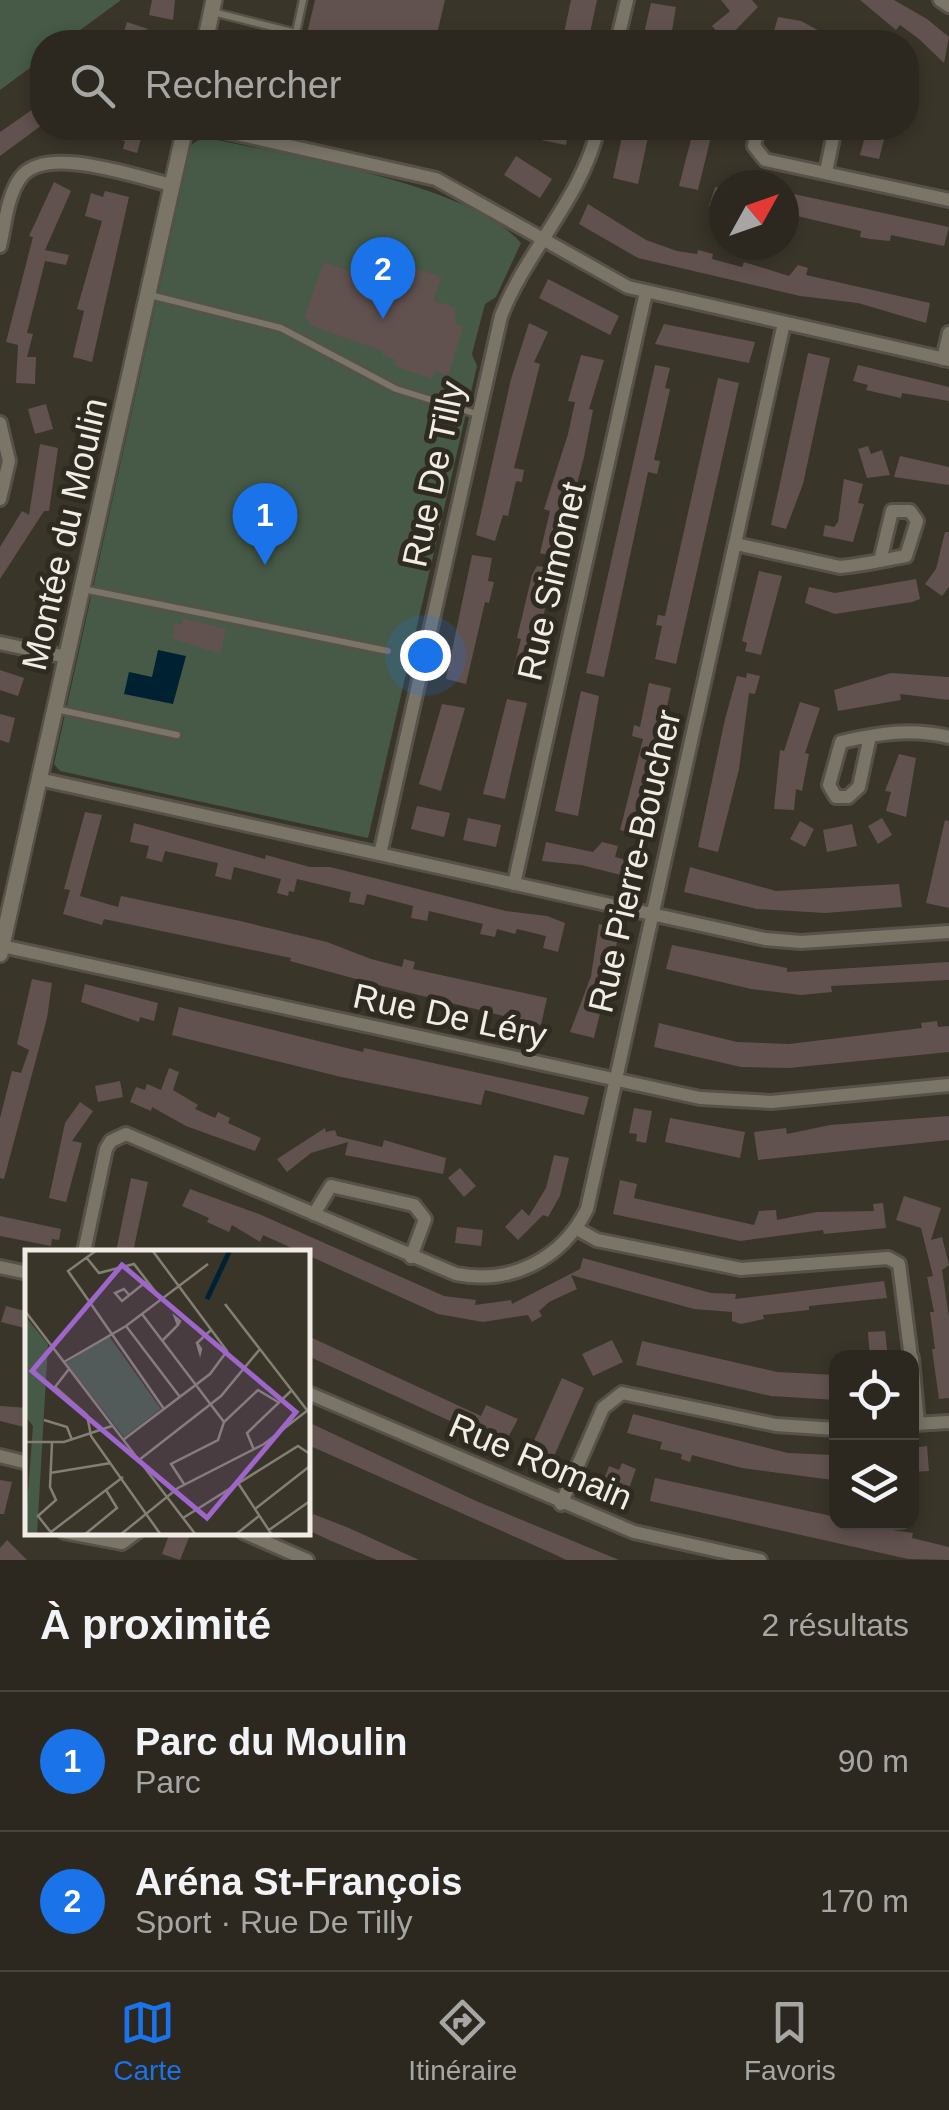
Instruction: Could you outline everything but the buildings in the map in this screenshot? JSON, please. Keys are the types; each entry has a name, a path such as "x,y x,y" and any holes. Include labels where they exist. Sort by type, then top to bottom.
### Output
{"street":[{"path":"620,30 627,0"},
{"path":"940,0 949,6"},
{"name":"Montée du Moulin","path":"1,950 182,140"},
{"path":"296,140 436,179 603,276 646,292 946,360 949,333"},
{"name":"Rue De Tilly","path":"380,854 501,316 541,239 588,162 594,140"},
{"path":"755,140 754,146 765,160 949,200"},
{"path":"826,172 833,140"},
{"path":"0,246 15,188 26,172 43,162 64,162 172,186"},
{"name":"Rue Simonet","path":"514,884 646,292"},
{"name":"Rue Pierre-Boucher","path":"577,1229 587,1209 784,323"},
{"path":"0,423 9,461 0,499"},
{"path":"736,544 831,566 880,561"},
{"path":"0,643 66,657"},
{"path":"870,736 859,788 848,797 836,797 830,785 838,744 870,736 917,729 949,737"},
{"path":"39,779 653,916 784,941 949,932"},
{"name":"Rue De Léry","path":"1,950 726,1102 949,1084"},
{"path":"84,1250 106,1149 111,1141 126,1134 456,1274 496,1277 536,1264 577,1229 597,1240 741,1269 888,1258 902,1270 911,1350"},
{"path":"314,1214 331,1186 414,1205 425,1219 411,1257"},
{"path":"0,1267 25,1272"},
{"path":"561,1504 603,1408 622,1393 776,1425 829,1429"},
{"name":"Rue Romain","path":"310,1394 634,1532 760,1560"},
{"path":"919,1424 949,1422"},
{"path":"0,1456 25,1461"},
{"path":"80,1535 122,1543 133,1535"},
{"path":"250,1535 307,1560"}],"lane":[{"path":"297,30 303,0"},
{"path":"213,6 287,30"},
{"path":"148,295 280,328 396,389 477,414"},
{"path":"82,588 388,650"},
{"path":"55,709 177,736"}],"green space":[{"path":"0,0 121,0 80,30 30,30 30,68 0,90"},
{"path":"198,140 217,140 372,174 461,204 496,222 521,243 496,297 485,304 472,354 477,366 368,838 60,771 54,764 191,145"}],"water":[{"path":"158,650 186,656 173,704 124,694 129,672 152,677"}],"place":[{"name":"Aréna St-François","path":"383,319"},
{"name":"Parc du Moulin","path":"265,565"}]}
